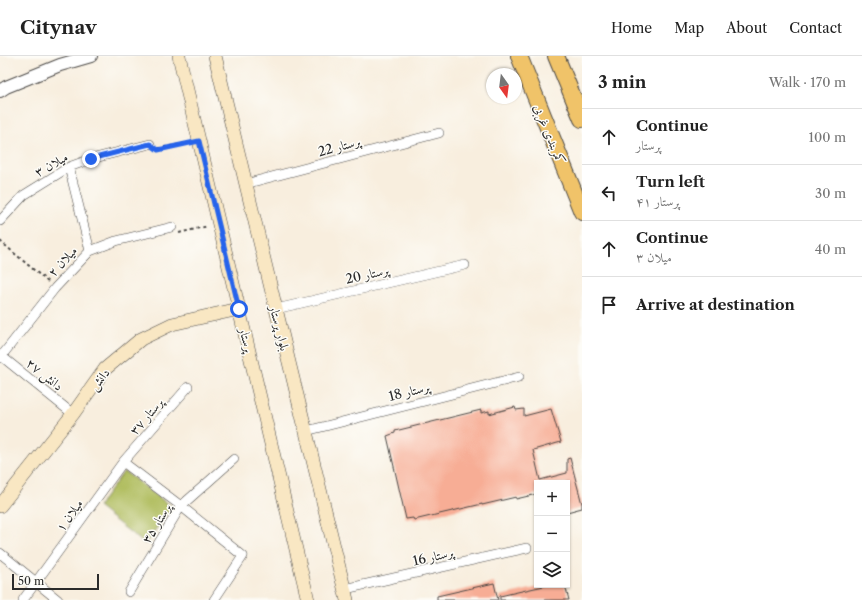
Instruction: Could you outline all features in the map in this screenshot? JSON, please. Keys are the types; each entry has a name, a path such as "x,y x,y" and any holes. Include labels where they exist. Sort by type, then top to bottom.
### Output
{"highway":[{"name":"کمربندی غربی","path":"519,56 582,212"},
{"path":"556,56 582,120"}],"main road":[{"name":"پرستار","path":"179,56 308,600"},
{"name":"بلوار پرستار","path":"215,56 346,594"},
{"name":"دانش","path":"0,506 73,414 105,369 141,339 172,324 239,309"}],"street":[{"path":"0,91 6,87 60,65 91,56"},
{"name":"پرستار 22","path":"245,184 439,133"},
{"name":"میلان ۳","path":"0,221 24,195 68,167 91,159 150,144"},
{"path":"68,167 90,251"},
{"name":"میلان ۲","path":"0,356 55,288 90,251 116,241 172,227"},
{"name":"پرستار 20","path":"276,309 464,265"},
{"name":"دانش ۲۷","path":"0,356 73,414"},
{"name":"پرستار 18","path":"306,431 518,377"},
{"name":"پرستار ۳۷","path":"123,462 188,387"},
{"name":"پرستار ۳۵","path":"129,592 181,506 234,459"},
{"path":"123,462 243,556 214,600"},
{"name":"میلان ۱","path":"36,583 123,462"},
{"name":"پرستار 16","path":"346,594 527,548"},
{"path":"0,553 58,600"},
{"path":"23,600 36,583"}],"path":[{"path":"150,144 158,150 199,141"},
{"path":"172,227 178,234 219,224"},
{"path":"0,241 55,288"}],"green space":[{"path":"124,471 172,507 145,544 98,507"}],"building":[{"path":"515,407 516,410 524,409 524,416 551,409 561,442 533,450 540,480 534,480 534,495 482,504 414,520 413,518 406,519 387,436 395,433 395,431 481,410 481,413 489,411 489,414"},
{"path":"570,458 582,504 582,508 570,511 570,480 540,480 567,473 567,459"},
{"path":"494,583 498,600 437,600 437,596"},
{"path":"535,588 566,588 569,600 500,600 500,596"}],"route":[{"path":"91,159 150,144 158,150 199,141 239,309"}]}
